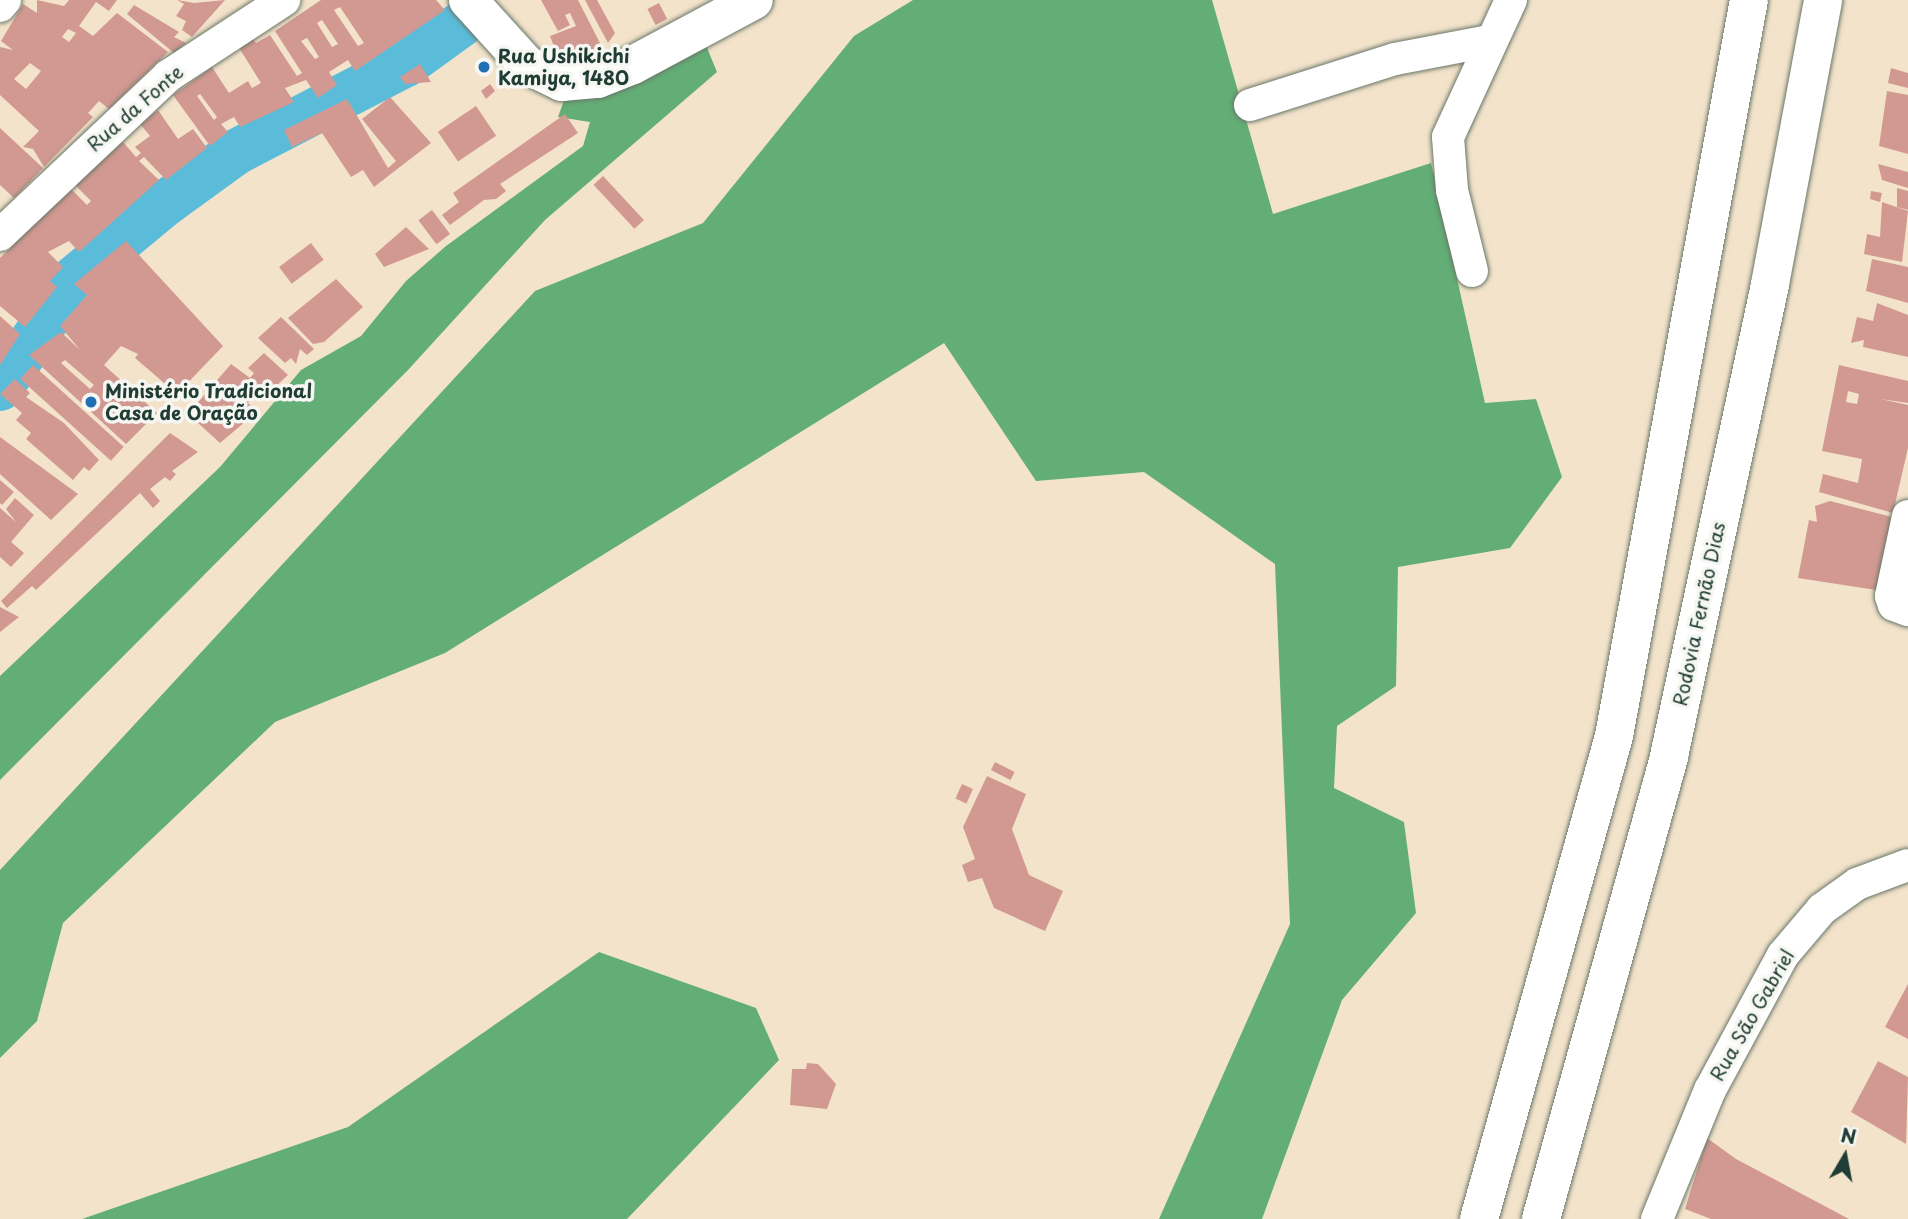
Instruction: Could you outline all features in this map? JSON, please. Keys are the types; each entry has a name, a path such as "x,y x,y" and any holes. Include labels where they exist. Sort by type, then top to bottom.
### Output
{"main road":[{"path":"468,0 527,65 562,82 597,79 633,65 754,0"},
{"path":"1479,1219 1614,736 1749,0"},
{"name":"Rodovia Fernão Dias","path":"1541,1219 1669,756 1770,284 1823,0"}],"street":[{"path":"0,6 5,0"},
{"name":"Rua da Fonte","path":"0,235 168,76 284,0"},
{"path":"1472,271 1452,190 1448,137 1489,41 1511,0"},
{"path":"1250,105 1395,59 1489,41"},
{"path":"1900,603 1908,516"},
{"name":"Rua São Gabriel","path":"1657,1219 1710,1090 1783,955 1822,909 1857,884 1908,865"}],"green space":[{"path":"913,0 1212,0 1273,214 1431,163 1485,403 1536,399 1562,477 1510,548 1398,567 1396,686 1337,726 1334,788 1404,822 1416,913 1342,1000 1262,1219 1159,1219 1290,924 1275,564 1144,472 1036,481 944,343 445,653 275,722 63,923 37,1021 0,1058 0,870 535,291 703,223 854,36"},
{"path":"703,38 717,72 545,220 408,370 0,780 0,676 220,467 301,370 361,336 406,281 446,246 583,146 590,122 558,117 567,92"},
{"path":"599,952 756,1008 779,1060 627,1219 82,1219 348,1127"}],"building":[{"path":"37,0 64,6 69,0 117,0 109,11 96,2 79,26 93,36 117,13 168,52 109,109 99,101 88,113 93,117 44,167 33,149 23,147 39,131 0,95 0,47 13,50 1,41 23,4 37,13","holes":["68,29 76,33 69,42 62,37","30,63 41,71 26,89 14,79"]},
{"path":"177,0 194,3 225,0 192,37 182,30 186,21 176,16 184,4"},
{"path":"321,0 436,0 445,10 355,71 348,60 329,72 337,85 318,98 306,80 285,88 294,102 240,127 234,117 221,124 228,132 210,146 173,95 212,67 229,93 248,81 252,88 261,83 238,46 251,36 256,43 270,35 297,76 302,73 275,31","holes":["340,7 364,43 358,46 334,10","322,20 338,44 332,47 317,23","307,38 319,57 315,59 301,41","200,94 217,117 214,120 197,96"]},
{"path":"541,0 578,0 603,49 568,57 564,50 556,52 550,36 576,26 570,13 565,15 570,25 558,31"},
{"path":"585,0 597,0 615,33 608,43"},
{"path":"659,3 667,19 656,25 647,9"},
{"path":"134,5 179,32 174,37 186,43 174,53 127,14"},
{"path":"420,64 431,82 405,84 400,77"},
{"path":"1891,68 1908,73 1908,88 1888,83"},
{"path":"490,84 495,91 486,99 481,91"},
{"path":"1887,91 1908,95 1908,154 1879,146"},
{"path":"390,97 431,143 374,187 363,170 351,177 322,133 292,147 284,130 347,99 388,168 396,161 362,119"},
{"path":"476,106 496,136 458,162 438,132"},
{"path":"158,110 178,139 193,129 207,148 166,180 144,157 139,161 159,180 79,252 69,241 48,252 63,267 50,281 57,287 25,327 0,306 0,258 70,188 87,205 91,201 74,184 123,142 136,157 141,153 135,147 150,136 140,124"},
{"path":"565,114 578,133 500,184 506,191 496,199 484,200 450,225 442,215 459,202 453,193"},
{"path":"0,128 43,168 14,198 0,185"},
{"path":"1878,164 1908,172 1908,188 1882,180"},
{"path":"603,176 644,220 634,229 593,185"},
{"path":"1897,188 1908,191 1908,210 1897,207"},
{"path":"1871,191 1882,193 1880,202 1870,199"},
{"path":"1882,202 1908,211 1902,262 1864,254 1867,234 1880,237"},
{"path":"432,210 450,234 436,244 418,220"},
{"path":"406,227 429,249 384,267 375,254"},
{"path":"126,241 223,346 177,394 135,358 138,354 121,346 104,365 157,413 126,444 29,355 61,332 80,350 60,326 87,295 74,284","holes":["65,360 94,385 90,389 61,363"]},
{"path":"311,243 324,260 292,284 279,267"},
{"path":"1872,259 1908,267 1908,303 1866,291"},
{"path":"336,279 363,307 324,342 313,344 288,318"},
{"path":"1877,303 1908,315 1908,357 1863,347 1864,340 1851,343 1857,317 1873,321"},
{"path":"0,316 20,334 0,365"},
{"path":"281,317 314,349 307,355 300,349 296,364 291,358 285,363 258,338"},
{"path":"264,353 288,375 273,389 264,382 248,403 257,412 220,443 188,414 231,364 250,378 254,373 248,368","holes":["224,405 233,412 218,424 208,415"]},
{"path":"33,365 124,447 111,461 20,379"},
{"path":"1839,365 1908,381 1908,403 1881,399 1908,405 1908,448 1893,513 1819,492 1823,474 1858,483 1862,459 1822,451","holes":["1848,391 1859,394 1857,404 1846,402"]},
{"path":"15,379 30,393 26,397 64,423 99,460 89,471 84,467 73,480 26,439 31,433 16,420 22,413 0,394"},
{"path":"170,433 198,452 172,471 176,474 170,481 165,477 150,489 160,501 153,508 140,493 36,590 32,586 7,608 1,601"},
{"path":"0,437 78,494 51,520 0,474"},
{"path":"0,480 14,492 2,505 0,503"},
{"path":"15,498 34,515 11,542 24,553 11,567 0,557 0,508 16,522 6,509"},
{"path":"1830,501 1892,517 1876,590 1798,578 1809,520 1817,522 1815,506"},
{"path":"0,607 19,617 0,632"},
{"path":"995,762 1015,772 1011,780 991,770"},
{"path":"987,776 1026,794 1012,829 1029,875 1063,891 1045,931 994,908 982,878 968,882 962,865 975,859 963,827"},
{"path":"962,784 973,789 966,803 955,799"},
{"path":"1908,984 1908,1039 1885,1027"},
{"path":"1878,1061 1908,1077 1906,1144 1851,1112"},
{"path":"807,1063 818,1064 836,1084 827,1109 790,1105 792,1069 806,1069"},
{"path":"1707,1138 1736,1159 1849,1219 1711,1219 1685,1209"}],"waterway":[{"path":"0,388 75,278 167,202 236,152 406,64 460,25"}],"place":[{"name":"Rua Ushikichi Kamiya, 1480","path":"484,67"},
{"name":"Ministério Tradicional Casa de Oração","path":"91,402"}]}
